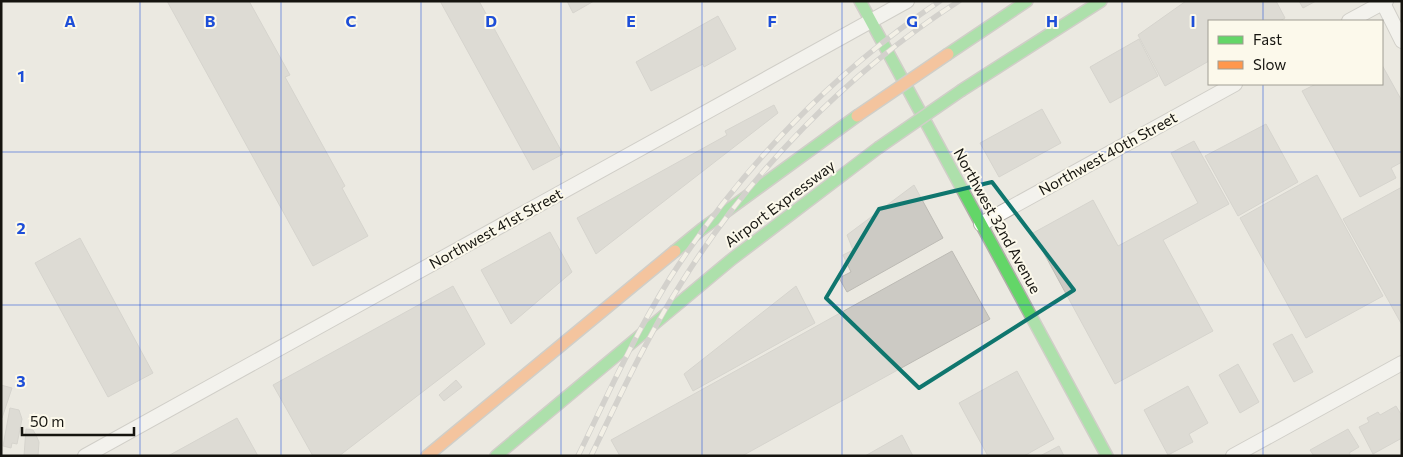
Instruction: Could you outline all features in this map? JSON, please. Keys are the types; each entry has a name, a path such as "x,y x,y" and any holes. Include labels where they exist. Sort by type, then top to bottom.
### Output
{"main road":[{"name":"Northwest 32nd Avenue","path":"860,1 1107,456"},
{"name":"Airport Expressway","path":"428,456 702,229 857,116 1027,1"},
{"name":"Airport Expressway","path":"496,456 732,259 878,148 962,90 1101,1"}],"street":[{"name":"Northwest 41st Street","path":"84,456 906,1"},
{"path":"1351,20 1383,2 1402,41"},
{"name":"Northwest 40th Street","path":"981,224 1233,85"},
{"path":"1233,456 1402,363"}],"highlighted area":[{"path":"992,182 1074,290 919,388 826,298 879,209"}],"building":[{"path":"167,1 249,1 290,75 285,77 345,186 342,188 368,236 313,266"},
{"path":"440,1 479,1 563,154 533,170"},
{"path":"567,1 594,1 573,13"},
{"path":"1186,1 1276,1 1285,18 1282,20 1208,20 1208,62 1165,86 1138,35"},
{"path":"1299,1 1316,1 1303,8"},
{"path":"718,16 736,49 704,67 703,64 651,91 636,62"},
{"path":"1139,39 1158,76 1110,103 1090,67"},
{"path":"1383,67 1402,101 1402,162 1391,168 1396,178 1360,197 1302,91 1314,85 1383,85"},
{"path":"774,105 778,113 596,254 577,218 727,135 725,131"},
{"path":"1042,109 1061,143 999,177 980,143"},
{"path":"1266,124 1298,182 1238,216 1205,156"},
{"path":"1194,141 1229,204 1163,240 1213,331 1115,384 1033,233 1093,200 1118,246 1198,203 1171,153"},
{"path":"1317,175 1383,296 1306,338 1240,218"},
{"path":"914,185 943,238 847,292 839,278 851,272 843,255 853,250 847,235"},
{"path":"1402,187 1402,325 1343,219"},
{"path":"550,232 572,272 511,324 481,270"},
{"path":"80,238 153,373 108,397 35,263"},
{"path":"952,251 990,319 742,456 620,456 611,440"},
{"path":"453,286 485,344 339,456 313,456 273,385"},
{"path":"796,286 815,323 693,391 684,374"},
{"path":"1292,334 1313,372 1294,382 1273,344"},
{"path":"1238,364 1259,402 1240,413 1219,375"},
{"path":"1017,371 1054,439 1024,456 988,456 959,403"},
{"path":"456,380 462,387 444,401 439,395"},
{"path":"1,385 12,388 2,418 1,418"},
{"path":"1188,386 1208,423 1189,434 1193,442 1168,455 1144,410"},
{"path":"1396,406 1402,416 1402,438 1373,454 1359,427 1369,422 1367,418 1378,412 1380,415"},
{"path":"10,408 19,410 22,419 17,444 12,443 11,448 3,446"},
{"path":"237,418 258,456 168,456"},
{"path":"26,429 33,430 36,435 39,442 38,456 24,456"},
{"path":"1348,429 1359,447 1349,453 1351,456 1314,456 1310,450"},
{"path":"902,435 913,456 865,456"},
{"path":"1059,446 1064,456 1040,456"}],"railway":[{"path":"578,456 657,299 697,238 727,199 758,161 826,92 862,59 940,1"},
{"path":"591,456 633,369 668,305 707,243 737,203 770,164 840,93 918,29 959,1"}],"traffic: fast":[{"path":"860,1 1107,456"},
{"path":"948,54 1027,1"},
{"path":"962,90 1101,1"},
{"path":"878,148 962,90"},
{"path":"675,251 702,229 857,116"},
{"path":"496,456 732,259 878,148"}],"traffic: slow":[{"path":"857,116 948,54"},
{"path":"427,456 675,251"}]}
